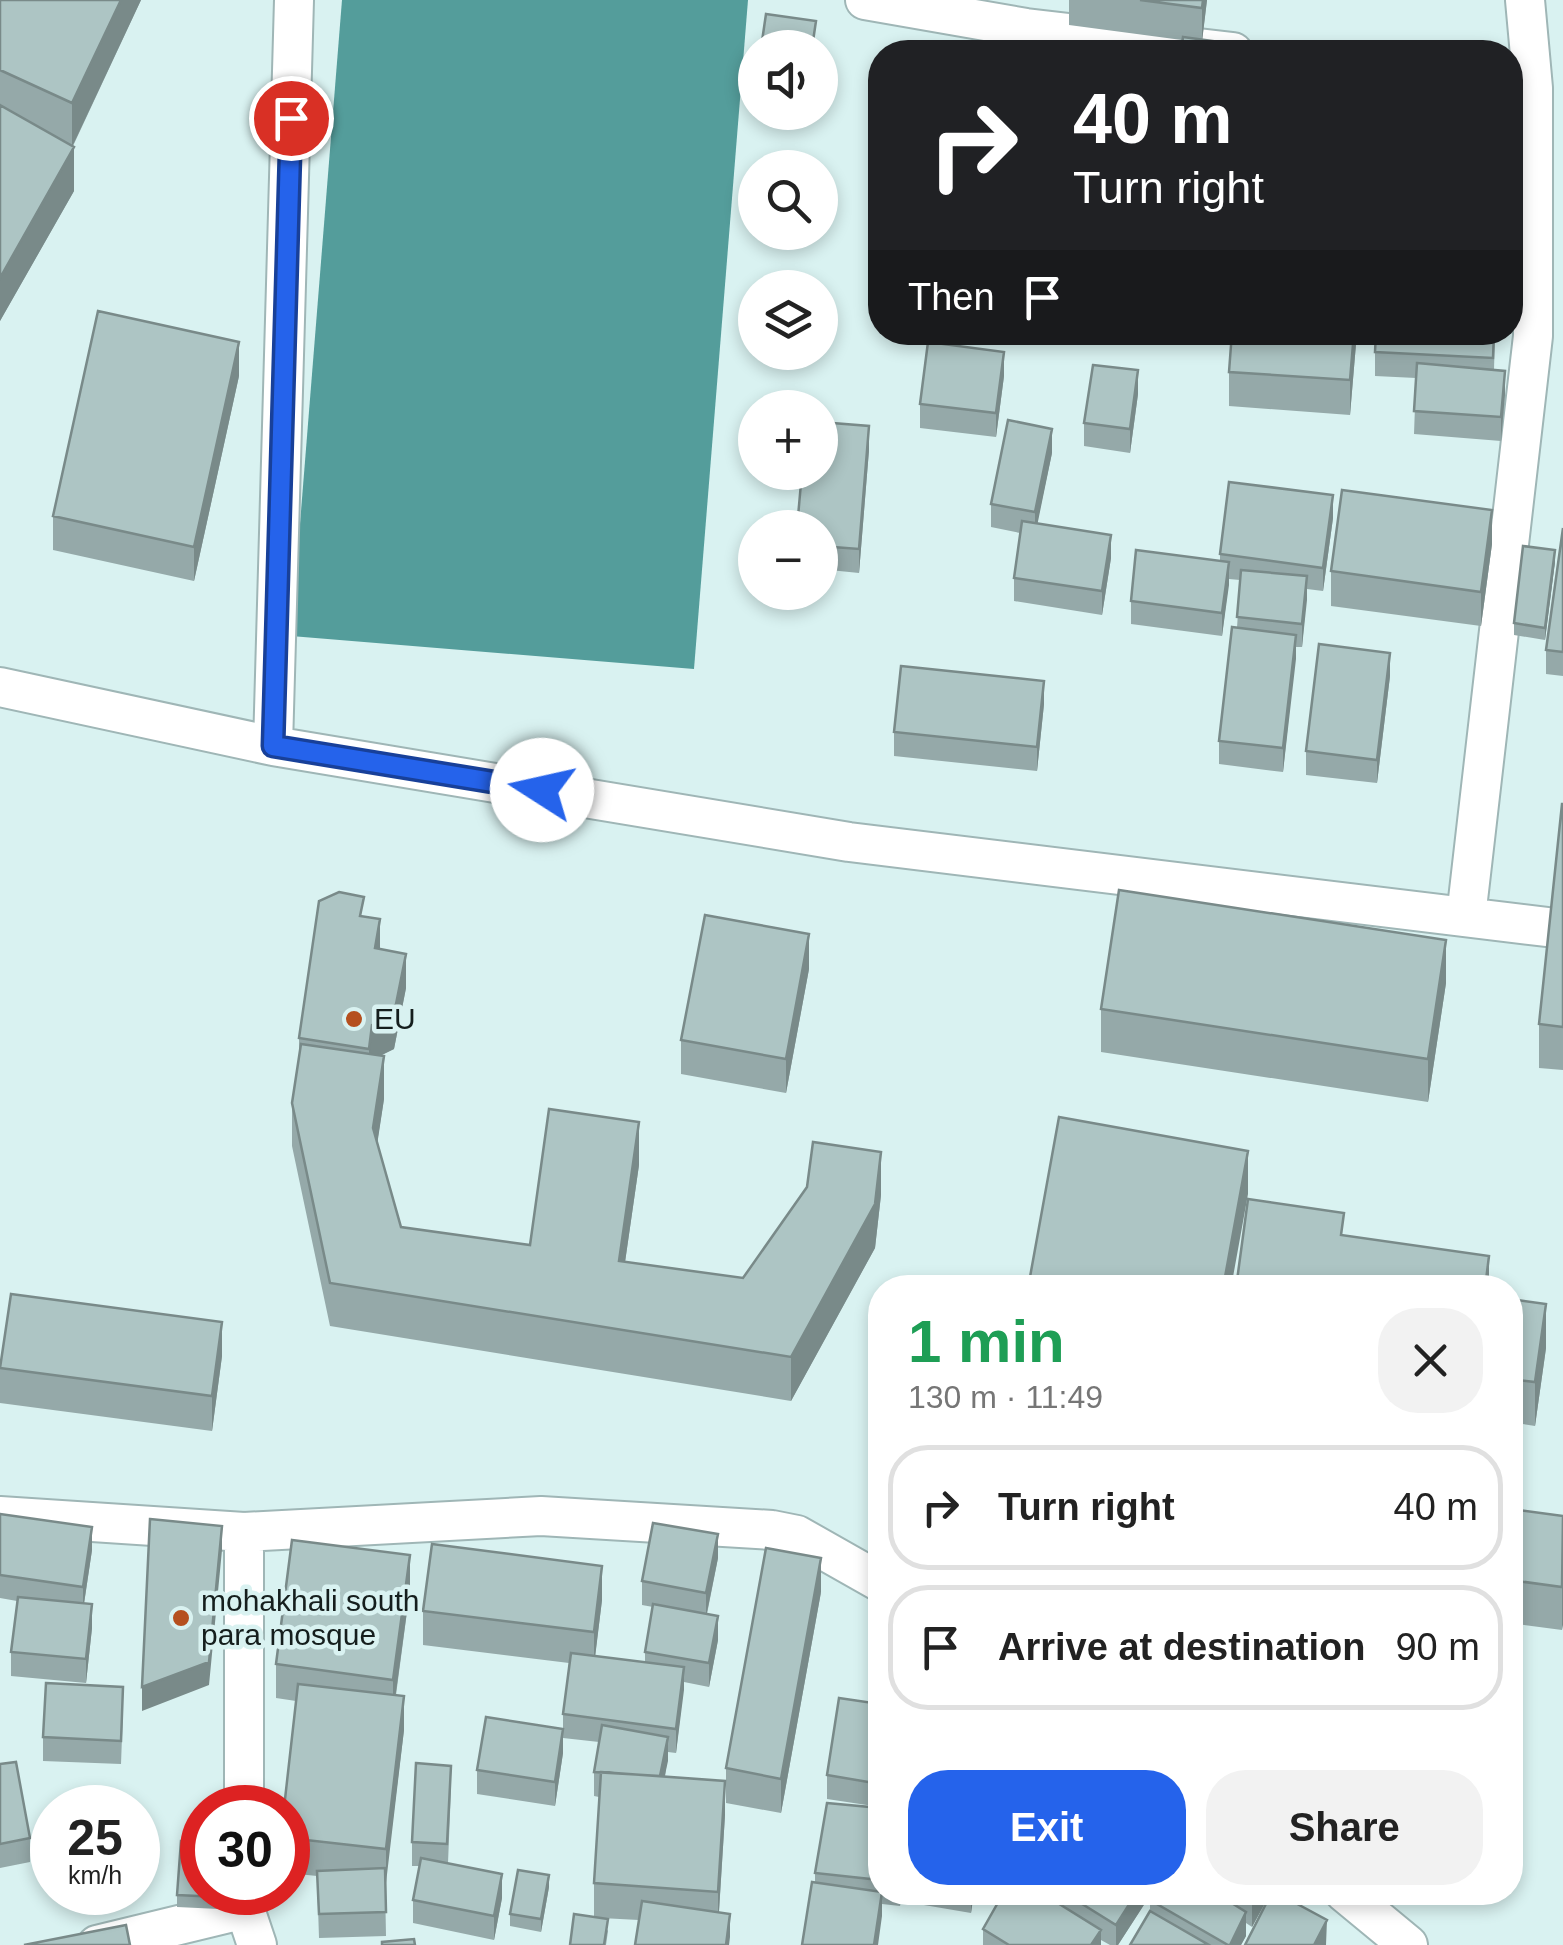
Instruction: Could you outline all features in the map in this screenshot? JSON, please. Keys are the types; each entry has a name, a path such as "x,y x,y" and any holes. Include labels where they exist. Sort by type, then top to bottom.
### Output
{"street":[{"path":"273,746 294,0"},
{"path":"865,0 1026,28 1129,40"},
{"path":"1466,917 1534,336 1536,87 1525,0"},
{"path":"0,687 273,746 848,842 1563,929"},
{"path":"0,1516 244,1532 542,1516 772,1530 796,1535 868,1575"},
{"path":"244,1532 244,1785"},
{"path":"1360,1905 1408,1945"},
{"path":"97,1945 197,1915"},
{"path":"248,1915 257,1945"}],"water":[{"path":"342,0 748,0 746,30 738,30 738,124 694,669 291,636"}],"building":[{"path":"0,0 121,0 72,103 0,70"},
{"path":"1140,0 1203,0 1202,8"},
{"path":"766,14 816,21 815,30 764,30"},
{"path":"0,105 74,147 0,278"},
{"path":"98,311 239,342 194,547 53,516"},
{"path":"928,345 1004,352 996,413 920,404"},
{"path":"1231,345 1353,345 1350,380 1229,372"},
{"path":"1375,345 1494,345 1493,358 1375,352"},
{"path":"1417,363 1505,371 1501,417 1414,411"},
{"path":"1093,365 1138,370 1130,429 1084,423"},
{"path":"1008,420 1052,429 1035,512 991,504"},
{"path":"838,423 869,426 859,549 838,547 838,510 799,510 800,490 838,490"},
{"path":"1229,482 1333,495 1323,568 1220,554"},
{"path":"1342,490 1492,510 1481,592 1331,571"},
{"path":"1022,521 1111,535 1102,591 1014,578"},
{"path":"1563,528 1563,652 1546,650"},
{"path":"1523,546 1555,550 1545,628 1514,623"},
{"path":"1136,550 1229,562 1222,613 1131,601"},
{"path":"1241,570 1307,576 1302,624 1237,617"},
{"path":"1232,627 1296,635 1283,748 1219,741"},
{"path":"1319,644 1390,653 1377,760 1306,751"},
{"path":"901,666 1044,681 1037,747 894,732"},
{"path":"1563,804 1563,1027 1539,1024"},
{"path":"1119,890 1446,940 1428,1059 1101,1009"},
{"name":"EU","path":"339,892 364,897 360,916 380,919 375,948 406,954 394,1014 372,1025 369,1049 299,1038 319,901"},
{"path":"705,915 809,934 786,1059 681,1040"},
{"path":"301,1044 384,1056 373,1128 401,1227 530,1245 549,1109 639,1122 619,1261 743,1278 807,1187 813,1142 881,1152 875,1204 791,1357 330,1283 292,1103"},
{"path":"1059,1117 1248,1151 1225,1275 1030,1275"},
{"path":"1248,1199 1344,1213 1341,1235 1489,1256 1487,1275 1238,1275"},
{"path":"11,1294 222,1322 212,1396 0,1368"},
{"path":"1523,1301 1546,1304 1535,1382 1523,1381"},
{"path":"1523,1511 1563,1516 1562,1587 1523,1582"},
{"path":"0,1514 92,1527 83,1587 0,1575"},
{"name":"mohakhali south para mosque","path":"150,1519 222,1526 209,1662 142,1687"},
{"path":"653,1523 718,1534 706,1593 642,1581"},
{"path":"292,1540 410,1555 393,1680 276,1664"},
{"path":"432,1544 602,1566 594,1632 423,1611"},
{"path":"766,1548 821,1558 781,1779 726,1768"},
{"path":"18,1597 92,1604 86,1659 11,1652"},
{"path":"653,1604 718,1616 709,1663 645,1652"},
{"path":"571,1653 684,1667 676,1729 563,1714"},
{"path":"46,1683 123,1687 121,1741 43,1737"},
{"path":"298,1684 404,1696 386,1849 310,1840 310,1785 287,1785"},
{"path":"839,1698 868,1702 868,1782 827,1775"},
{"path":"486,1717 563,1729 555,1782 477,1770"},
{"path":"602,1725 668,1737 660,1776 594,1772"},
{"path":"16,1762 30,1838 0,1844 0,1764"},
{"path":"416,1763 451,1766 447,1844 412,1842"},
{"path":"601,1772 725,1781 718,1892 594,1883"},
{"path":"827,1803 868,1807 868,1879 815,1873"},
{"path":"421,1858 502,1874 494,1916 413,1900"},
{"path":"385,1868 386,1912 319,1914 317,1871"},
{"path":"518,1870 549,1875 541,1919 510,1914"},
{"path":"812,1882 868,1890 868,1905 880,1905 874,1945 802,1945"},
{"path":"642,1901 730,1914 726,1945 635,1945"},
{"path":"997,1905 1061,1905 1101,1930 1091,1945 1009,1945 983,1929"},
{"path":"1084,1905 1129,1905 1116,1925"},
{"path":"1159,1905 1235,1905 1246,1912 1228,1945"},
{"path":"1265,1905 1299,1905 1327,1920 1314,1945 1245,1945"},
{"path":"1150,1911 1209,1945 1130,1945"},
{"path":"574,1914 608,1919 604,1945 570,1945"},
{"path":"126,1925 130,1945 24,1945"},
{"path":"414,1939 415,1945 382,1945 382,1942"}],"place":[{"name":"EU","path":"354,1019"},
{"name":"mohakhali south para mosque","path":"181,1618"}],"route":[{"path":"291,118 273,746 542,790"}]}
